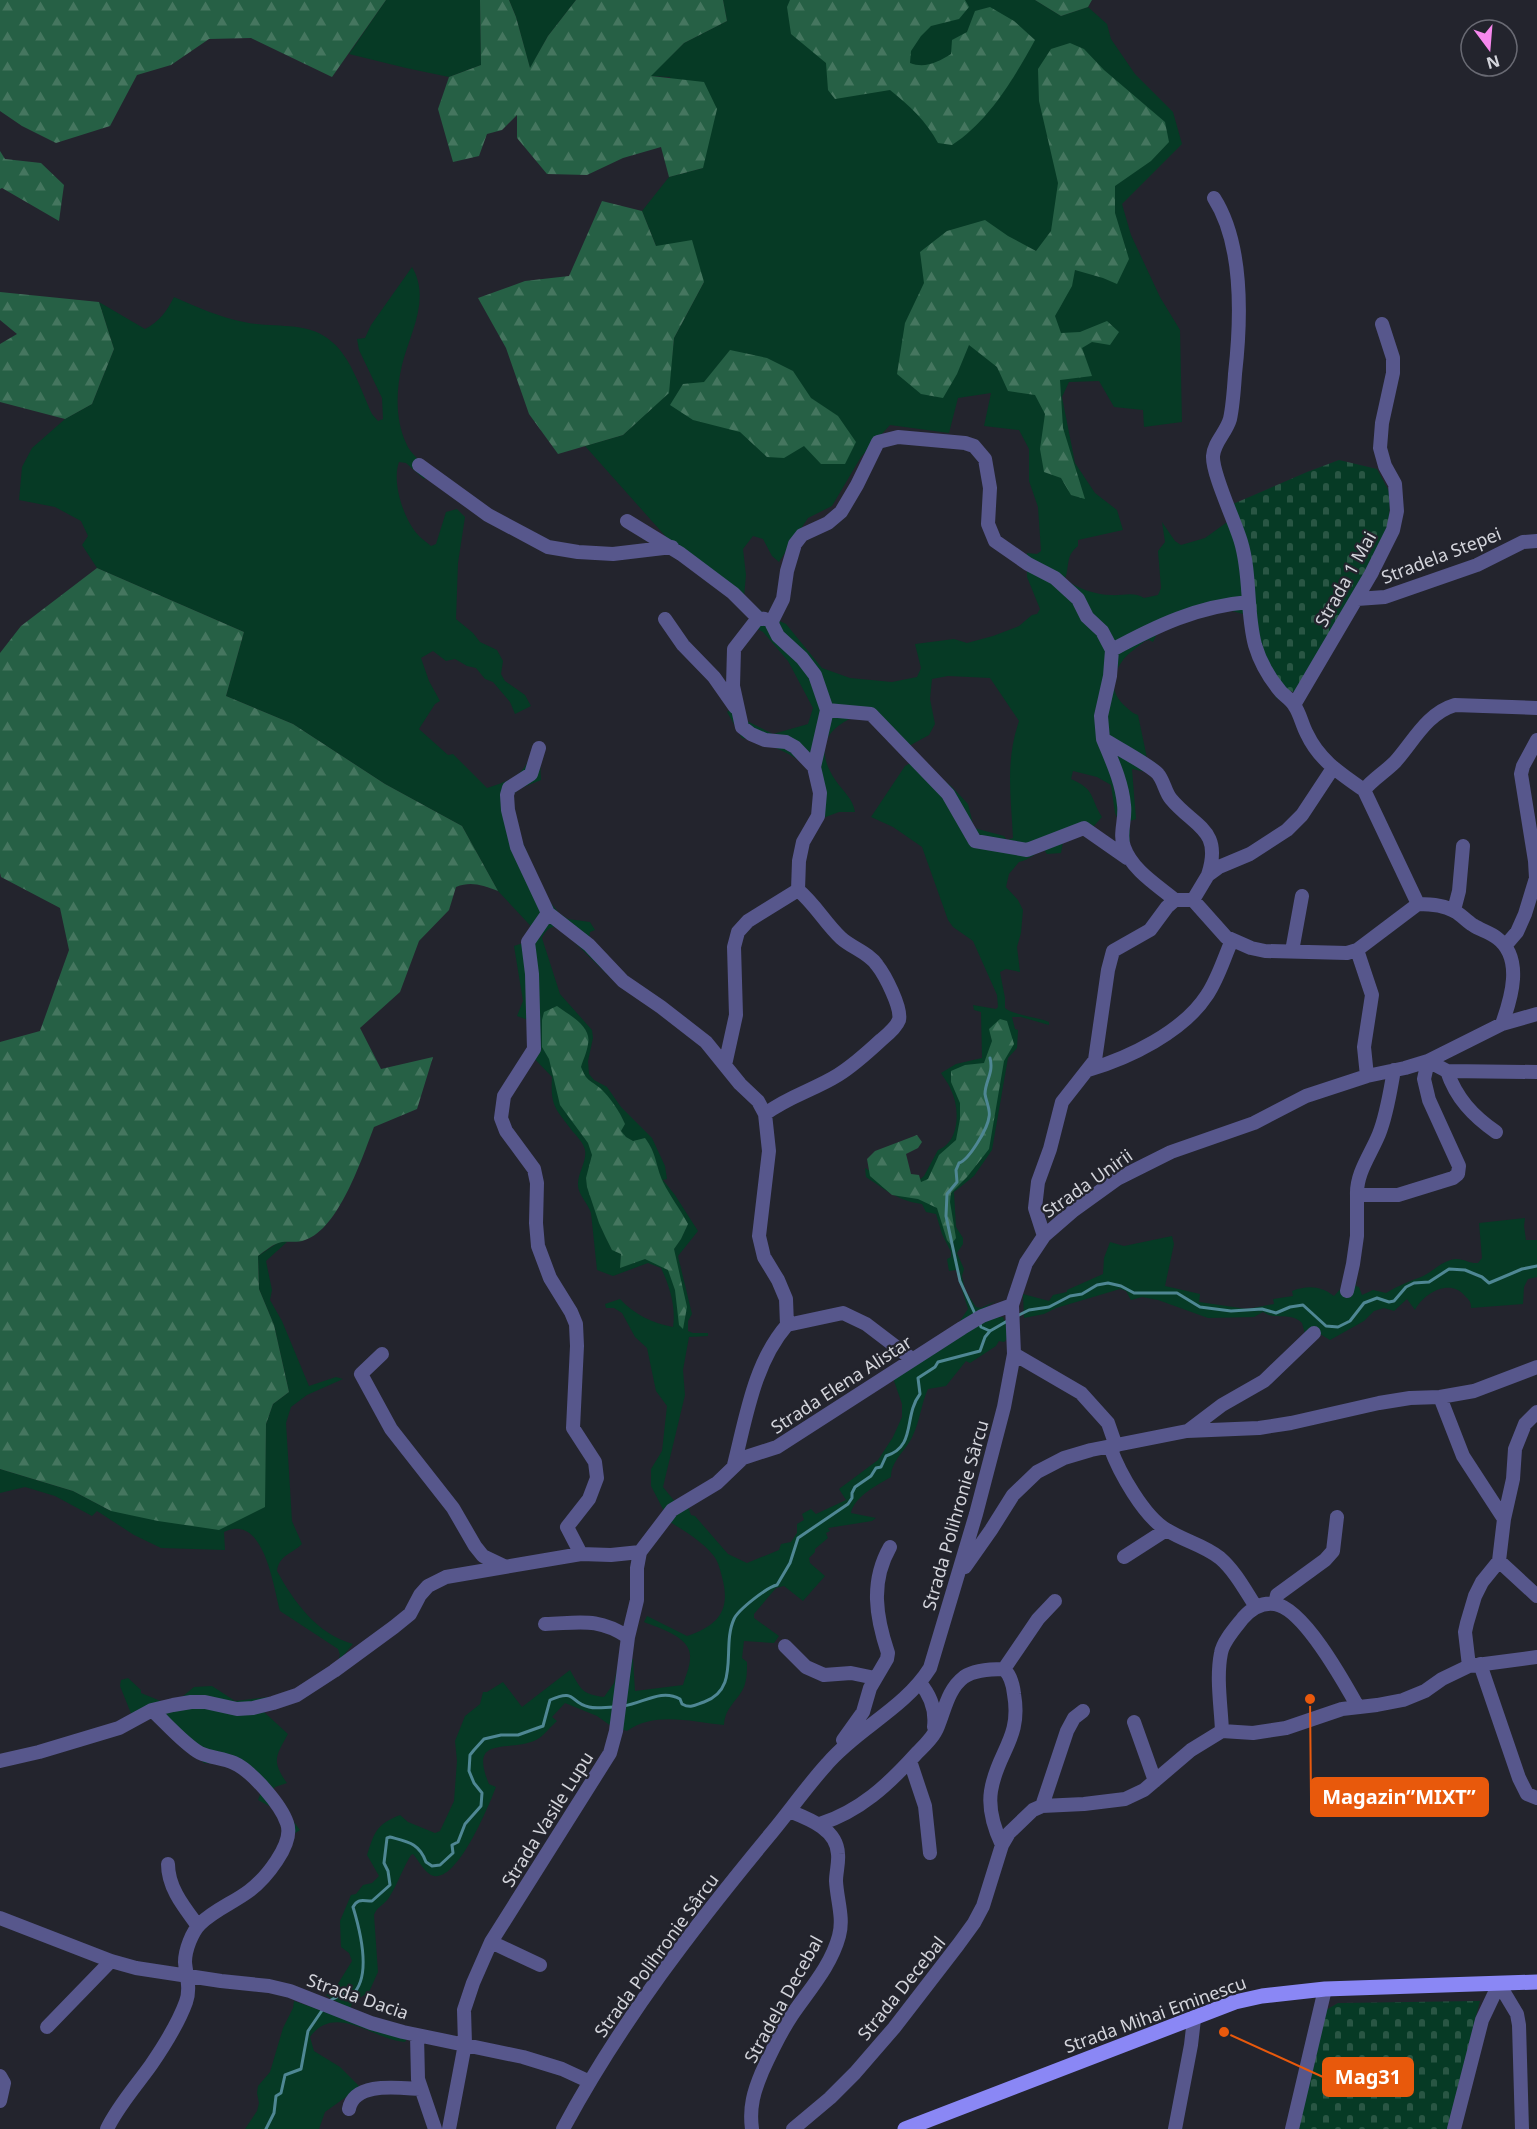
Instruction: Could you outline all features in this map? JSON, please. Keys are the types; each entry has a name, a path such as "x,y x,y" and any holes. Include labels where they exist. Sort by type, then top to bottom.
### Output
{"main road":[{"name":"Strada Mihai Eminescu","path":"904,2129 1235,2002 1262,1996 1325,1989 1537,1982"}],"street":[{"path":"1214,198 1228,228 1236,274 1240,329 1229,422 1216,444 1213,457 1215,470 1246,559 1249,602 1256,646 1261,660 1281,692 1294,705 1321,757 1364,790 1418,904"},
{"name":"Strada 1 Mai","path":"1294,705 1357,599 1394,530 1397,511 1395,484 1385,466 1380,448 1382,423 1393,373 1393,358 1382,324"},
{"path":"798,890 799,861 803,842 818,816 820,793 814,767 827,710 815,675 802,658 778,636 773,621 783,599 787,571 795,544 802,535 828,523 841,512 878,442 898,437 965,443 974,446 985,459 990,488 988,524 995,541 1028,564 1055,578 1078,599 1087,617 1102,631 1112,650 1110,676 1101,716 1103,739 1122,788 1125,807 1123,846 1131,861"},
{"path":"420,465 488,515 548,547 613,554 672,548"},
{"path":"627,521 672,548 733,593 758,618 773,621"},
{"name":"Stradela Stepei","path":"1357,599 1385,597 1477,565 1523,542 1537,541"},
{"path":"1112,650 1182,615 1226,604 1249,602"},
{"path":"758,618 734,649 733,686 742,727 765,740 786,742 795,747 814,767"},
{"path":"664,619 683,645 714,677 737,712"},
{"path":"1364,790 1370,782 1393,764 1429,720 1448,707 1455,705 1537,708"},
{"path":"827,710 871,714 948,794 975,841 1027,850 1084,828 1131,861 1145,876 1175,900 1193,900 1226,937 1265,951 1347,953 1357,950 1418,904 1454,910 1473,926 1498,938 1506,946 1512,963 1513,976 1511,993 1502,1024"},
{"path":"1103,739 1158,773 1169,797 1199,823 1209,837 1213,860 1208,875 1193,900"},
{"path":"1506,946 1517,932 1525,914 1536,878 1521,774 1537,740"},
{"path":"539,748 531,774 508,788 507,795 508,810 517,847 548,913 589,945 623,981 706,1042 740,1084 758,1101 765,1114 768,1151 759,1236 764,1257 786,1299 787,1325"},
{"path":"1208,875 1219,867 1250,854 1287,830 1302,815 1333,768"},
{"path":"1454,910 1459,891 1463,846"},
{"path":"725,1065 736,1016 734,947 738,932 748,921 798,890"},
{"path":"765,1114 793,1096 837,1075 853,1064 891,1032 899,1020 900,1011 895,998 878,966 840,937 808,898 798,890"},
{"path":"1292,951 1302,896"},
{"path":"1044,1236 1035,1208 1038,1182 1050,1149 1062,1102 1095,1060 1108,970 1113,951 1150,930 1175,900"},
{"path":"548,913 528,942 532,974 534,1049 504,1096 501,1118 506,1131 534,1169 537,1182 538,1246 550,1278 576,1324 573,1428 595,1462 597,1478 589,1499 567,1527 581,1554"},
{"path":"1088,1070 1122,1059 1165,1034 1190,1015 1207,995 1232,940"},
{"path":"1357,950 1372,995 1364,1047 1367,1076"},
{"name":"Strada Unirii","path":"1014,1354 1012,1305 1026,1263 1044,1236 1074,1210 1117,1179 1171,1152 1254,1123 1306,1096 1367,1076 1428,1061 1502,1024 1537,1014"},
{"path":"1357,1195 1398,1195 1453,1178 1458,1174 1459,1166 1429,1100 1424,1079 1428,1061 1447,1071 1537,1072"},
{"path":"1347,1291 1357,1236 1356,1186 1384,1119 1394,1071"},
{"path":"1447,1071 1452,1086 1468,1109 1496,1132"},
{"name":"Strada Elena Alistar","path":"640,1552 672,1510 706,1491 743,1458 777,1447 977,1319 1012,1305"},
{"path":"734,1465 752,1393 776,1338 787,1325 843,1313 866,1324 912,1359"},
{"path":"1187,1431 1222,1406 1264,1381 1314,1333"},
{"path":"382,1354 361,1374 391,1429 453,1508 483,1556 504,1566"},
{"path":"1014,1354 1081,1393 1108,1423 1113,1446 1128,1485 1152,1518 1166,1530 1212,1552 1221,1559 1256,1606"},
{"name":"Strada Polihronie Sârcu","path":"563,2129 588,2081 663,1970 739,1872 837,1753 905,1698 920,1683 930,1668 954,1582 966,1550 1004,1407 1014,1354"},
{"path":"954,1582 1013,1495 1037,1472 1064,1458 1091,1450 1187,1431 1258,1428 1301,1421 1379,1403 1474,1391 1537,1367"},
{"path":"1440,1397 1462,1456 1504,1519"},
{"path":"1537,1412 1525,1424 1516,1443 1513,1479 1504,1519 1499,1561 1482,1582 1465,1632 1475,1665 1519,1778 1527,1794 1537,1798"},
{"path":"1275,1604 1277,1595 1318,1566 1333,1551 1337,1517"},
{"path":"1124,1557 1166,1530"},
{"name":"Strada Polihronie Sârcu","path":"837,1753 863,1712 875,1678 887,1659 888,1653 878,1617 876,1582 881,1562 890,1547"},
{"path":"0,1761 119,1728 152,1710 191,1702 205,1702 237,1709 253,1708 297,1695 394,1627 410,1614 420,1594 428,1586 446,1577 581,1554 611,1555 640,1552"},
{"name":"Strada Vasile Lupu","path":"449,2129 465,2044 464,2010 473,1983 491,1942 610,1753 616,1731 628,1637 637,1600 637,1568 640,1552"},
{"path":"1499,1561 1537,1596"},
{"path":"789,1811 820,1824 838,1818 862,1805 889,1783 933,1736 939,1725 945,1703 964,1677 1004,1668 1038,1619 1055,1601"},
{"path":"1222,1731 1221,1650 1236,1627 1256,1606 1275,1604 1284,1608 1302,1623 1330,1659 1358,1707"},
{"path":"545,1624 600,1623 613,1627 628,1637"},
{"path":"785,1646 806,1667 824,1675 851,1673 875,1678"},
{"path":"1083,1711 1074,1718 1067,1731 1042,1806 1125,1799 1144,1790 1191,1750 1222,1731 1253,1733 1286,1728 1342,1709 1403,1700 1425,1691 1442,1679 1475,1665 1537,1657"},
{"path":"1002,1845 994,1828 991,1792 995,1773 1015,1730 1017,1715 1010,1674 1004,1668"},
{"path":"920,1683 932,1705 933,1736"},
{"path":"107,2129 178,2021 187,1999 188,1976 185,1962 188,1948 198,1926 209,1916 249,1891 265,1876 280,1855 287,1840 288,1825 254,1776 232,1762 209,1757 197,1751 152,1710"},
{"path":"1134,1722 1155,1781"},
{"path":"910,1761 925,1806 930,1853"},
{"name":"Strada Decebal","path":"793,2129 855,2073 894,2028 975,1923 983,1906 1002,1845 1033,1810 1042,1806"},
{"name":"Stradela Decebal","path":"752,2129 750,2114 753,2092 769,2055 791,2016 826,1967 840,1934 841,1918 836,1880 838,1852 834,1842 820,1824"},
{"path":"168,1864 168,1873 174,1890 198,1926"},
{"name":"Strada Dacia","path":"0,1918 111,1961 136,1968 269,1986 371,2023 524,2057 562,2069 588,2081"},
{"path":"491,1942 540,1965"},
{"path":"47,2027 111,1961"},
{"path":"1454,2129 1482,2020 1499,1984"},
{"path":"1499,1984 1517,2014 1519,2025 1522,2129"},
{"path":"1292,2129 1325,1989"},
{"path":"1175,2129 1194,2019"},
{"path":"417,2035 418,2079 435,2129"},
{"path":"0,2076 4,2083 0,2101"},
{"path":"350,2109 351,2101 357,2094 368,2090 420,2089"}],"green space":[{"path":"0,0 386,0 332,77 251,38 209,39 171,65 137,75 110,126 56,143 22,126 0,111"},
{"path":"386,0 480,0 481,65 449,77 349,54"},
{"path":"480,0 509,0 530,68 548,36 576,0 723,0 727,21 684,43 651,76 704,82 717,109 703,168 669,177 661,147 623,158 587,175 547,174 517,138 517,115 502,130 487,134 479,156 453,162 438,109 449,77 481,65"},
{"path":"509,0 576,0 548,36 530,69 516,17"},
{"path":"723,0 1035,0 1061,16 1088,7 1107,24 1111,39 1135,74 1173,112 1182,144 1122,204 1131,235 1160,297 1180,330 1182,422 1144,427 1143,410 1114,407 1099,381 1069,382 1062,397 1075,463 1095,493 1117,510 1123,530 1078,540 1078,546 1069,557 1065,579 1080,588 1099,594 1132,594 1144,598 1158,595 1161,588 1158,551 1165,542 1162,522 1175,541 1181,545 1205,538 1230,520 1287,689 1277,699 1250,647 1243,614 1221,610 1158,632 1153,642 1145,641 1125,657 1114,679 1115,691 1121,702 1138,715 1147,758 1156,763 1158,768 1151,773 1132,769 1136,819 1130,821 1130,846 1115,813 1111,785 1097,777 1073,771 1071,779 1088,790 1102,817 1086,835 1082,834 1063,842 1061,853 1047,854 1044,850 1041,851 1019,862 1009,874 1006,887 1018,900 1023,910 1017,947 1020,972 1006,969 1000,972 1005,1008 1049,1022 1049,1025 1021,1017 1012,1017 1015,1029 1018,1030 1017,1048 1008,1058 992,1150 974,1176 954,1192 956,1227 963,1238 963,1244 957,1253 964,1269 962,1276 965,1290 976,1307 981,1308 996,1301 958,1324 968,1309 956,1270 949,1271 947,1259 951,1257 951,1252 936,1214 926,1212 922,1204 899,1198 886,1190 866,1177 865,1168 891,1183 917,1182 924,1176 938,1150 951,1140 956,1124 954,1097 941,1073 956,1064 982,1058 981,1012 974,1010 973,1005 996,1009 998,1007 997,995 973,941 953,927 948,920 922,847 893,827 871,817 905,766 918,759 952,787 968,804 974,828 1004,836 1007,840 1013,838 1010,765 1019,721 990,678 948,676 932,679 930,699 935,724 929,735 909,746 871,719 857,716 849,719 830,734 826,741 825,756 831,772 850,799 855,812 839,812 823,818 809,770 783,751 742,738 727,712 740,703 745,720 773,734 808,724 813,708 788,661 763,632 756,628 753,616 667,538 585,446 623,435 668,393 674,338 704,282 656,246 642,211 669,177 703,168 670,77 650,76 684,43 727,21","holes":["991,393 984,426 1019,430 1029,449 1029,481 1038,507 1041,551 1037,554 1027,553 1027,577 1040,609 1037,614 1032,615 1019,626 967,643 954,639 915,644 921,668 917,677 892,682 850,678 822,668 786,624 766,615 744,597 746,575 743,549 753,536 763,539 772,556 779,562 808,518 832,506 861,457 890,425 949,433 958,398"]},
{"path":"790,0 965,0 969,7 959,19 931,26 921,36 911,51 910,63 916,65 931,64 951,54 952,40 967,32 975,11 990,7 1014,21 1035,40 1000,98 978,124 952,145 938,143 917,114 890,90 835,99 828,90 826,63 791,34 787,7"},
{"path":"1035,0 1092,0 1088,7 1061,16"},
{"path":"1070,43 1084,49 1104,70 1165,122 1169,142 1151,161 1115,186 1115,213 1129,259 1117,284 1075,270 1072,286 1055,316 1061,333 1080,332 1107,321 1119,332 1110,345 1092,342 1082,348 1092,376 1060,380 1063,428 1085,499 1071,495 1061,478 1044,472 1040,449 1045,414 1035,395 1008,391 997,367 969,345 957,374 943,398 921,394 897,374 905,323 924,283 920,252 947,231 985,220 1036,251 1051,231 1058,183 1039,101 1038,69 1051,49"},
{"path":"0,151 5,159 41,163 64,185 59,221 2,188 0,189"},
{"path":"602,201 642,211 656,246 692,240 704,282 674,338 669,393 623,435 558,454 529,414 506,348 478,298 525,281 569,276"},
{"path":"412,267 420,291 419,304 400,375 398,414 402,434 410,451 431,470 424,479 406,463 399,462 397,478 399,497 414,530 431,546 436,544 446,512 457,509 465,517 458,563 456,619 480,642 497,650 503,661 501,674 505,681 525,695 531,706 515,714 510,702 493,682 485,679 476,668 455,659 446,661 433,651 421,658 429,681 440,701 435,704 419,729 448,755 453,754 487,788 517,775 529,759 540,761 541,780 521,788 512,795 520,836 546,897 559,913 568,919 590,922 595,930 590,932 589,940 615,982 558,926 555,926 548,929 542,938 560,994 592,1030 593,1038 588,1061 589,1074 594,1080 607,1087 621,1107 652,1138 665,1166 667,1179 663,1180 698,1231 678,1256 692,1314 688,1321 688,1331 708,1333 708,1336 689,1337 683,1370 685,1395 663,1487 676,1503 665,1513 651,1486 651,1469 662,1451 667,1406 656,1391 647,1348 635,1337 622,1313 614,1308 606,1308 605,1304 620,1299 644,1318 673,1327 672,1297 661,1268 648,1263 613,1276 597,1270 591,1213 578,1187 585,1156 584,1147 555,1107 552,1077 529,1053 528,1020 517,1016 523,1001 514,946 541,937 498,891 462,826 385,784 293,724 226,696 244,632 97,568 82,545 88,536 81,521 55,507 19,500 22,467 32,448 65,419 92,404 114,349 99,302 145,329 162,316 174,297 235,320 255,324 290,326 323,335 345,357 372,414 378,421 383,419 382,398 359,350 357,339 365,338 371,325"},
{"path":"0,292 99,302 114,349 92,404 65,419 0,402 0,344 17,334 0,320"},
{"path":"730,350 767,358 793,371 811,398 838,416 856,442 845,464 821,464 804,446 784,458 767,457 740,432 693,420 670,405 683,384 704,382"},
{"path":"1339,460 1377,469 1390,493 1389,524 1346,608 1295,693 1282,687 1266,655 1258,630 1233,504"},
{"path":"97,568 244,632 226,696 293,724 385,784 462,826 498,891 477,884 456,887 449,910 419,941 400,992 360,1028 381,1069 433,1057 417,1109 374,1127 339,1208 317,1233 302,1241 279,1243 258,1256 259,1289 274,1325 289,1392 273,1404 266,1424 265,1507 219,1530 111,1511 73,1491 0,1469 0,1042 40,1031 69,950 60,908 1,877 0,873 0,653 21,626"},
{"path":"557,1006 583,1026 587,1032 588,1044 581,1067 583,1072 614,1105 625,1124 621,1131 626,1137 633,1141 645,1138 654,1154 663,1182 688,1224 674,1249 687,1307 683,1329 679,1325 675,1290 668,1270 645,1259 620,1268 621,1254 612,1250 599,1223 586,1178 592,1155 588,1143 560,1105 549,1059 542,1047 544,1012"},
{"path":"1000,1019 1007,1021 1014,1044 1004,1061 989,1149 951,1193 950,1202 956,1238 951,1245 947,1240 937,1208 918,1199 892,1195 870,1176 867,1159 875,1151 917,1135 922,1142 918,1148 906,1154 911,1174 919,1175 921,1182 928,1179 939,1155 956,1140 960,1103 951,1082 951,1071 965,1065 984,1063 992,1041 989,1029"},
{"path":"1525,1218 1526,1240 1537,1240 1537,1277 1528,1279 1524,1287 1523,1304 1471,1308 1470,1301 1459,1291 1445,1288 1424,1298 1415,1310 1407,1299 1394,1311 1384,1308 1374,1311 1364,1321 1330,1340 1320,1334 1305,1334 1302,1323 1293,1317 1273,1316 1263,1312 1254,1317 1208,1318 1158,1300 1142,1297 1131,1300 1126,1291 1120,1289 1056,1308 1044,1314 1024,1318 1023,1294 1049,1301 1053,1295 1067,1292 1103,1274 1104,1258 1110,1242 1124,1246 1172,1236 1174,1244 1165,1286 1200,1294 1199,1302 1247,1309 1274,1304 1273,1299 1293,1296 1292,1291 1303,1288 1319,1288 1334,1296 1345,1284 1358,1259 1356,1286 1359,1287 1362,1295 1373,1290 1386,1293 1425,1275 1450,1260 1458,1259 1478,1263 1482,1258 1479,1223"},
{"path":"279,1242 287,1242 266,1261 272,1290 270,1300 282,1321 309,1386 336,1377 343,1379 307,1395 291,1407 286,1423 292,1521 302,1544 280,1561 277,1571 299,1605 318,1625 328,1633 353,1644 338,1662 340,1655 338,1649 280,1611 270,1570 257,1542 249,1533 238,1529 224,1532 225,1550 161,1548 134,1535 97,1511 92,1516 55,1496 25,1487 0,1493 0,1469 73,1491 111,1511 264,1507 266,1424 273,1404 289,1392 274,1325 259,1289 258,1256"},
{"path":"989,1317 1003,1317 1007,1326 1007,1339 1004,1342 999,1341 996,1346 970,1363 966,1361 946,1386 928,1389 915,1430 896,1460 891,1477 861,1497 851,1513 876,1518 872,1521 828,1528 830,1531 826,1533 828,1538 815,1549 809,1558 810,1563 825,1576 803,1601 784,1586 776,1588 754,1614 754,1618 779,1636 774,1643 744,1641 742,1658 747,1662 746,1681 727,1714 724,1725 674,1719 649,1721 627,1731 611,1726 597,1716 565,1703 552,1717 557,1721 536,1740 525,1744 494,1748 487,1752 484,1758 484,1768 489,1784 496,1787 479,1826 461,1857 451,1869 441,1875 431,1875 413,1854 411,1855 390,1896 374,1915 378,1972 369,1992 353,2002 352,2011 326,1995 336,1987 352,1961 349,1953 341,1947 340,1921 351,1895 356,1894 363,1885 372,1883 379,1876 367,1855 375,1834 386,1822 400,1815 408,1822 435,1833 440,1831 454,1801 457,1761 455,1741 465,1716 480,1704 483,1692 503,1682 522,1707 570,1670 582,1690 604,1697 614,1683 620,1656 633,1659 635,1691 683,1685 690,1661 686,1644 666,1630 644,1622 647,1616 687,1636 715,1621 720,1615 725,1599 719,1565 713,1555 698,1541 668,1521 688,1507 691,1515 695,1516 728,1554 747,1563 779,1550 781,1544 791,1542 797,1533 797,1524 804,1520 802,1514 811,1509 816,1514 846,1500 839,1489 878,1460 893,1437 902,1417 902,1404 893,1378"},
{"path":"128,1678 141,1690 141,1693 163,1702 182,1697 194,1687 212,1686 235,1701 268,1697 264,1712 288,1734 277,1758 279,1769 287,1783 275,1787 271,1792 300,1830 294,1834 283,1824 273,1808 258,1800 261,1792 234,1765 204,1763 153,1717 132,1716 120,1686 121,1680"},
{"path":"294,2001 407,2039 405,2042 393,2040 343,2023 331,2023 320,2027 310,2037 314,2051 340,2067 360,2087 325,2112 319,2129 245,2129 257,2111 258,2086 270,2072"},
{"path":"1480,2001 1447,2129 1298,2129 1326,2010 1338,2003"}],"waterway":[{"path":"976,1316 960,1281 946,1216 947,1194 957,1182 956,1170 959,1163 973,1150 988,1122 989,1112 985,1094 991,1068 990,1058"},
{"path":"1017,1316 1029,1310 1049,1307 1070,1296 1082,1294 1097,1285 1108,1283 1121,1286 1134,1293 1177,1293 1200,1307 1231,1311 1262,1309 1276,1313 1303,1305 1326,1326 1338,1327 1350,1321 1364,1303 1377,1298 1389,1302 1394,1301 1406,1287 1414,1283 1429,1282 1449,1269 1465,1270 1482,1277 1489,1283 1522,1269 1537,1266"},
{"path":"623,1706 666,1695 680,1699 682,1704 691,1706 715,1696 726,1677 730,1630 734,1619 753,1599 777,1585 790,1563 798,1538 848,1504 855,1487 871,1476 876,1468 881,1467 886,1456 902,1445 920,1394 918,1378 935,1367 938,1362 980,1351 990,1331 1009,1320"},
{"path":"979,1322 981,1327 990,1331"},
{"path":"329,2001 341,1995 352,1995 362,1977 363,1953 353,1907 359,1901 372,1901 390,1885 384,1863 387,1838 412,1844 420,1851 426,1862 432,1866 440,1865 453,1853 452,1845 458,1842 465,1824 481,1806 482,1793 474,1783 469,1771 470,1755 484,1739 501,1735 518,1735 543,1726 550,1700 565,1695 592,1708 614,1707"},
{"path":"266,2129 274,2113 276,2096 281,2093 285,2075 301,2069 308,2031 323,2009"}],"place":[{"name":"Magazin”MIXT”","path":"1310,1699"},
{"name":"Mag31","path":"1224,2032"}]}
